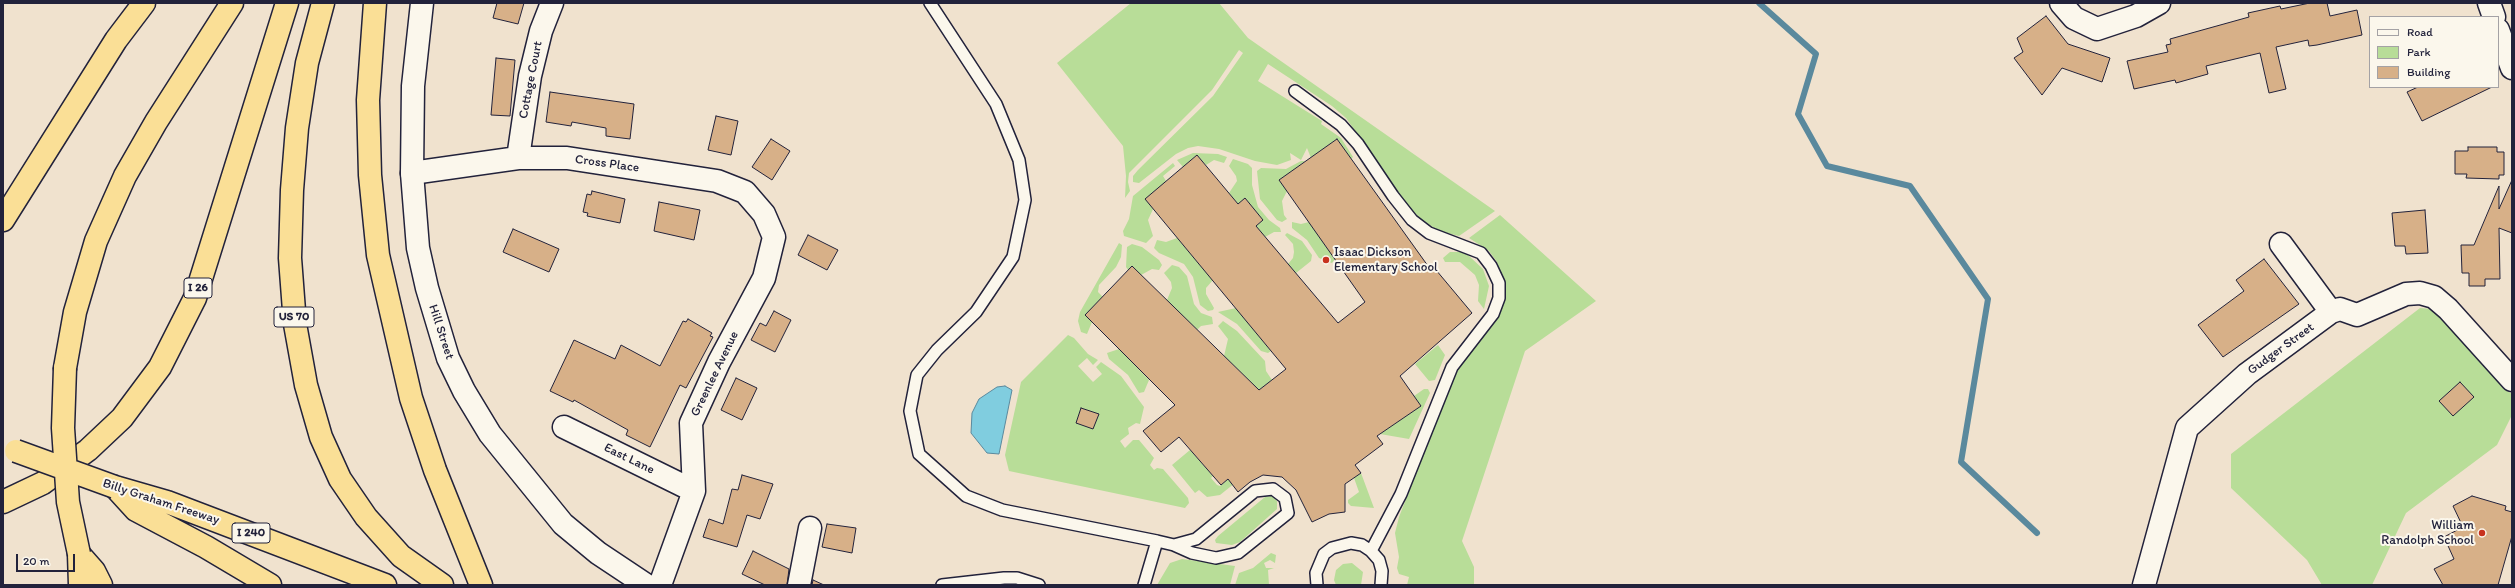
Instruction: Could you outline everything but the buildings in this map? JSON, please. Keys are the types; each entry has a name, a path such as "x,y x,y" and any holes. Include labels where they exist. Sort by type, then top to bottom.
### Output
{"highway":[{"path":"3,220 58,128 116,40 144,3"},
{"path":"80,585 79,554 68,502 63,428 65,368 75,312 96,241 125,176 156,122 232,3"},
{"name":"I 26","path":"3,502 43,483 88,450 122,418 160,366 195,298 287,3"},
{"name":"US 70","path":"323,3 307,63 297,128 292,190 290,265 295,324 306,385 321,436 340,479 366,518 401,556 442,585"},
{"path":"375,3 368,100 370,176 378,255 411,398 435,470 481,585"},
{"name":"Billy Graham Freeway","path":"10,449 115,487 166,502 385,585"},
{"path":"115,487 136,510 206,547 270,585"},
{"path":"79,554 94,571 101,585"}],"street":[{"name":"Hill Street","path":"422,3 412,86 412,173 418,248 427,288 448,358 464,391 490,434 563,524 598,553 646,585"},
{"name":"Cottage Court","path":"518,158 530,76 540,31 552,3"},
{"path":"2062,3 2074,18 2097,29 2106,28 2136,16 2159,3"},
{"path":"2489,3 2494,16"},
{"path":"2499,33 2512,68"},
{"name":"Cross Place","path":"412,173 518,158 567,158 717,180 745,192 764,214 774,237"},
{"name":"Greenlee Avenue","path":"660,585 694,491 692,423 719,362 764,278 774,237"},
{"path":"2281,244 2331,312 2340,309 2357,315 2406,294 2420,293 2434,297 2448,309 2512,380"},
{"name":"Gudger Street","path":"2144,585 2188,428 2246,374 2331,312"},
{"name":"East Lane","path":"564,427 694,491"},
{"path":"799,585 810,528"}],"lane":[{"path":"930,3 996,104 1019,160 1025,200 1013,257 976,312 937,350 917,375 910,411 918,454 966,496 1002,510 1157,541 1174,545 1192,553 1216,558 1238,553 1288,513 1285,498 1273,489 1255,490 1196,539 1174,545"},
{"path":"1295,91 1341,125 1358,144 1393,196 1412,220 1430,233 1481,253 1491,266 1499,283 1499,298 1493,314 1452,367 1401,494 1371,551"},
{"path":"1144,585 1157,541"},
{"path":"1317,585 1316,574 1318,563 1332,548 1352,543 1362,545 1371,551 1379,560 1382,571 1381,585"},
{"path":"942,585 1004,578 1017,578 1039,585"}],"green space":[{"path":"1131,3 1219,3 1248,38 1495,211 1459,236 1439,231 1422,220 1409,208 1346,118 1332,106 1268,64 1258,81 1322,121 1321,124 1341,138 1353,157 1351,159 1337,139 1311,158 1307,148 1301,160 1290,153 1291,160 1277,165 1255,161 1219,149 1198,146 1188,148 1176,154 1139,183 1133,182 1133,176 1138,170 1213,96 1243,53 1239,50 1212,90 1129,173 1128,182 1130,191 1125,198 1126,176 1123,146 1057,63"},
{"path":"1193,153 1218,154 1227,157 1224,163 1214,160 1206,165 1197,155 1183,167 1177,160"},
{"path":"1233,159 1248,164 1252,168 1252,185 1258,207 1269,220 1280,228 1281,232 1274,232 1265,237 1256,226 1263,220 1245,198 1238,204 1229,193 1237,181 1236,176 1229,166"},
{"path":"1301,161 1305,161 1280,180 1287,191 1282,201 1284,215 1287,219 1282,222 1277,220 1260,199 1257,171 1261,168 1286,169"},
{"path":"1173,163 1175,166 1163,176 1166,181 1148,220 1153,236 1146,243 1124,236 1123,231 1129,219 1133,196"},
{"path":"1500,215 1596,301 1525,351 1462,541 1474,567 1474,585 1407,585 1409,577 1399,574 1397,568 1399,557 1395,533 1399,517 1455,373 1471,349 1492,326 1503,305 1505,290 1497,262 1489,251 1469,238"},
{"path":"1292,222 1301,224 1309,222 1335,259 1332,263 1319,258 1307,240 1292,228"},
{"path":"1287,233 1302,241 1312,255 1311,261 1296,273 1288,264 1293,258 1294,252 1293,244 1285,235"},
{"path":"1177,238 1213,280 1206,288 1206,294 1214,308 1213,310 1208,311 1200,305 1193,277 1184,264 1159,253 1154,248 1157,240 1166,242"},
{"path":"1119,243 1122,245 1121,257 1116,267 1099,285 1098,292 1103,297 1085,315 1092,322 1087,334 1081,332 1078,321 1080,312"},
{"path":"1132,244 1142,247 1159,260 1162,265 1159,270 1152,269 1141,275 1128,270 1126,267 1127,247"},
{"path":"1450,252 1461,252 1468,255 1483,269 1489,286 1484,309 1478,301 1479,285 1475,275 1460,262 1445,262 1443,258"},
{"path":"1172,265 1179,267 1187,276 1194,304 1201,313 1212,317 1213,324 1201,326 1197,330 1167,300 1172,288 1171,282 1164,273"},
{"path":"1236,308 1271,351 1268,353 1261,351 1237,324 1218,312"},
{"path":"2420,308 2432,309 2440,314 2504,389 2512,394 2512,415 2497,445 2406,513 2372,585 2322,585 2307,560 2231,488 2231,454"},
{"path":"1223,321 1237,331 1265,361 1266,371 1272,380 1259,390 1224,356 1228,339 1218,326"},
{"path":"1068,335 1074,338 1088,354 1098,360 1093,365 1087,358 1078,366 1093,382 1102,374 1096,367 1101,362 1121,376 1144,407 1140,424 1136,423 1128,428 1129,434 1120,441 1125,448 1133,440 1139,440 1154,458 1150,465 1154,470 1157,468 1163,469 1188,498 1189,503 1185,508 1009,471 1005,455 1021,382"},
{"path":"1438,345 1445,355 1435,380 1429,381 1415,364"},
{"path":"1119,349 1149,380 1144,392 1139,393 1128,375 1109,359 1107,353"},
{"path":"1424,389 1428,389 1430,393 1409,439 1380,434 1421,406 1414,396"},
{"path":"1190,450 1213,476 1211,478 1217,485 1220,486 1229,478 1245,475 1220,495 1207,497 1199,490 1195,493 1172,465"},
{"path":"1361,473 1374,508 1351,506 1348,503 1348,500 1359,492 1354,478"},
{"path":"1272,496 1277,501 1277,509 1240,542 1232,545 1216,543 1215,540 1218,536 1265,497"},
{"path":"1271,553 1276,555 1275,563 1270,560 1264,563 1266,568 1274,568 1268,570 1269,585 1235,585 1239,573 1253,568"},
{"path":"1182,559 1235,566 1230,585 1157,585 1170,563"},
{"path":"1352,563 1363,572 1361,585 1336,585 1334,580 1336,570 1343,564"}],"water":[{"path":"1005,386 1012,390 999,454 987,453 971,433 972,413 979,399 997,387"}],"waterway":[{"path":"1759,3 1816,54 1798,114 1827,166 1910,186 1988,299 1961,462 2037,533"}],"place":[{"name":"Isaac Dickson Elementary School","path":"1326,260"},
{"name":"William Randolph School","path":"2482,533"}]}
